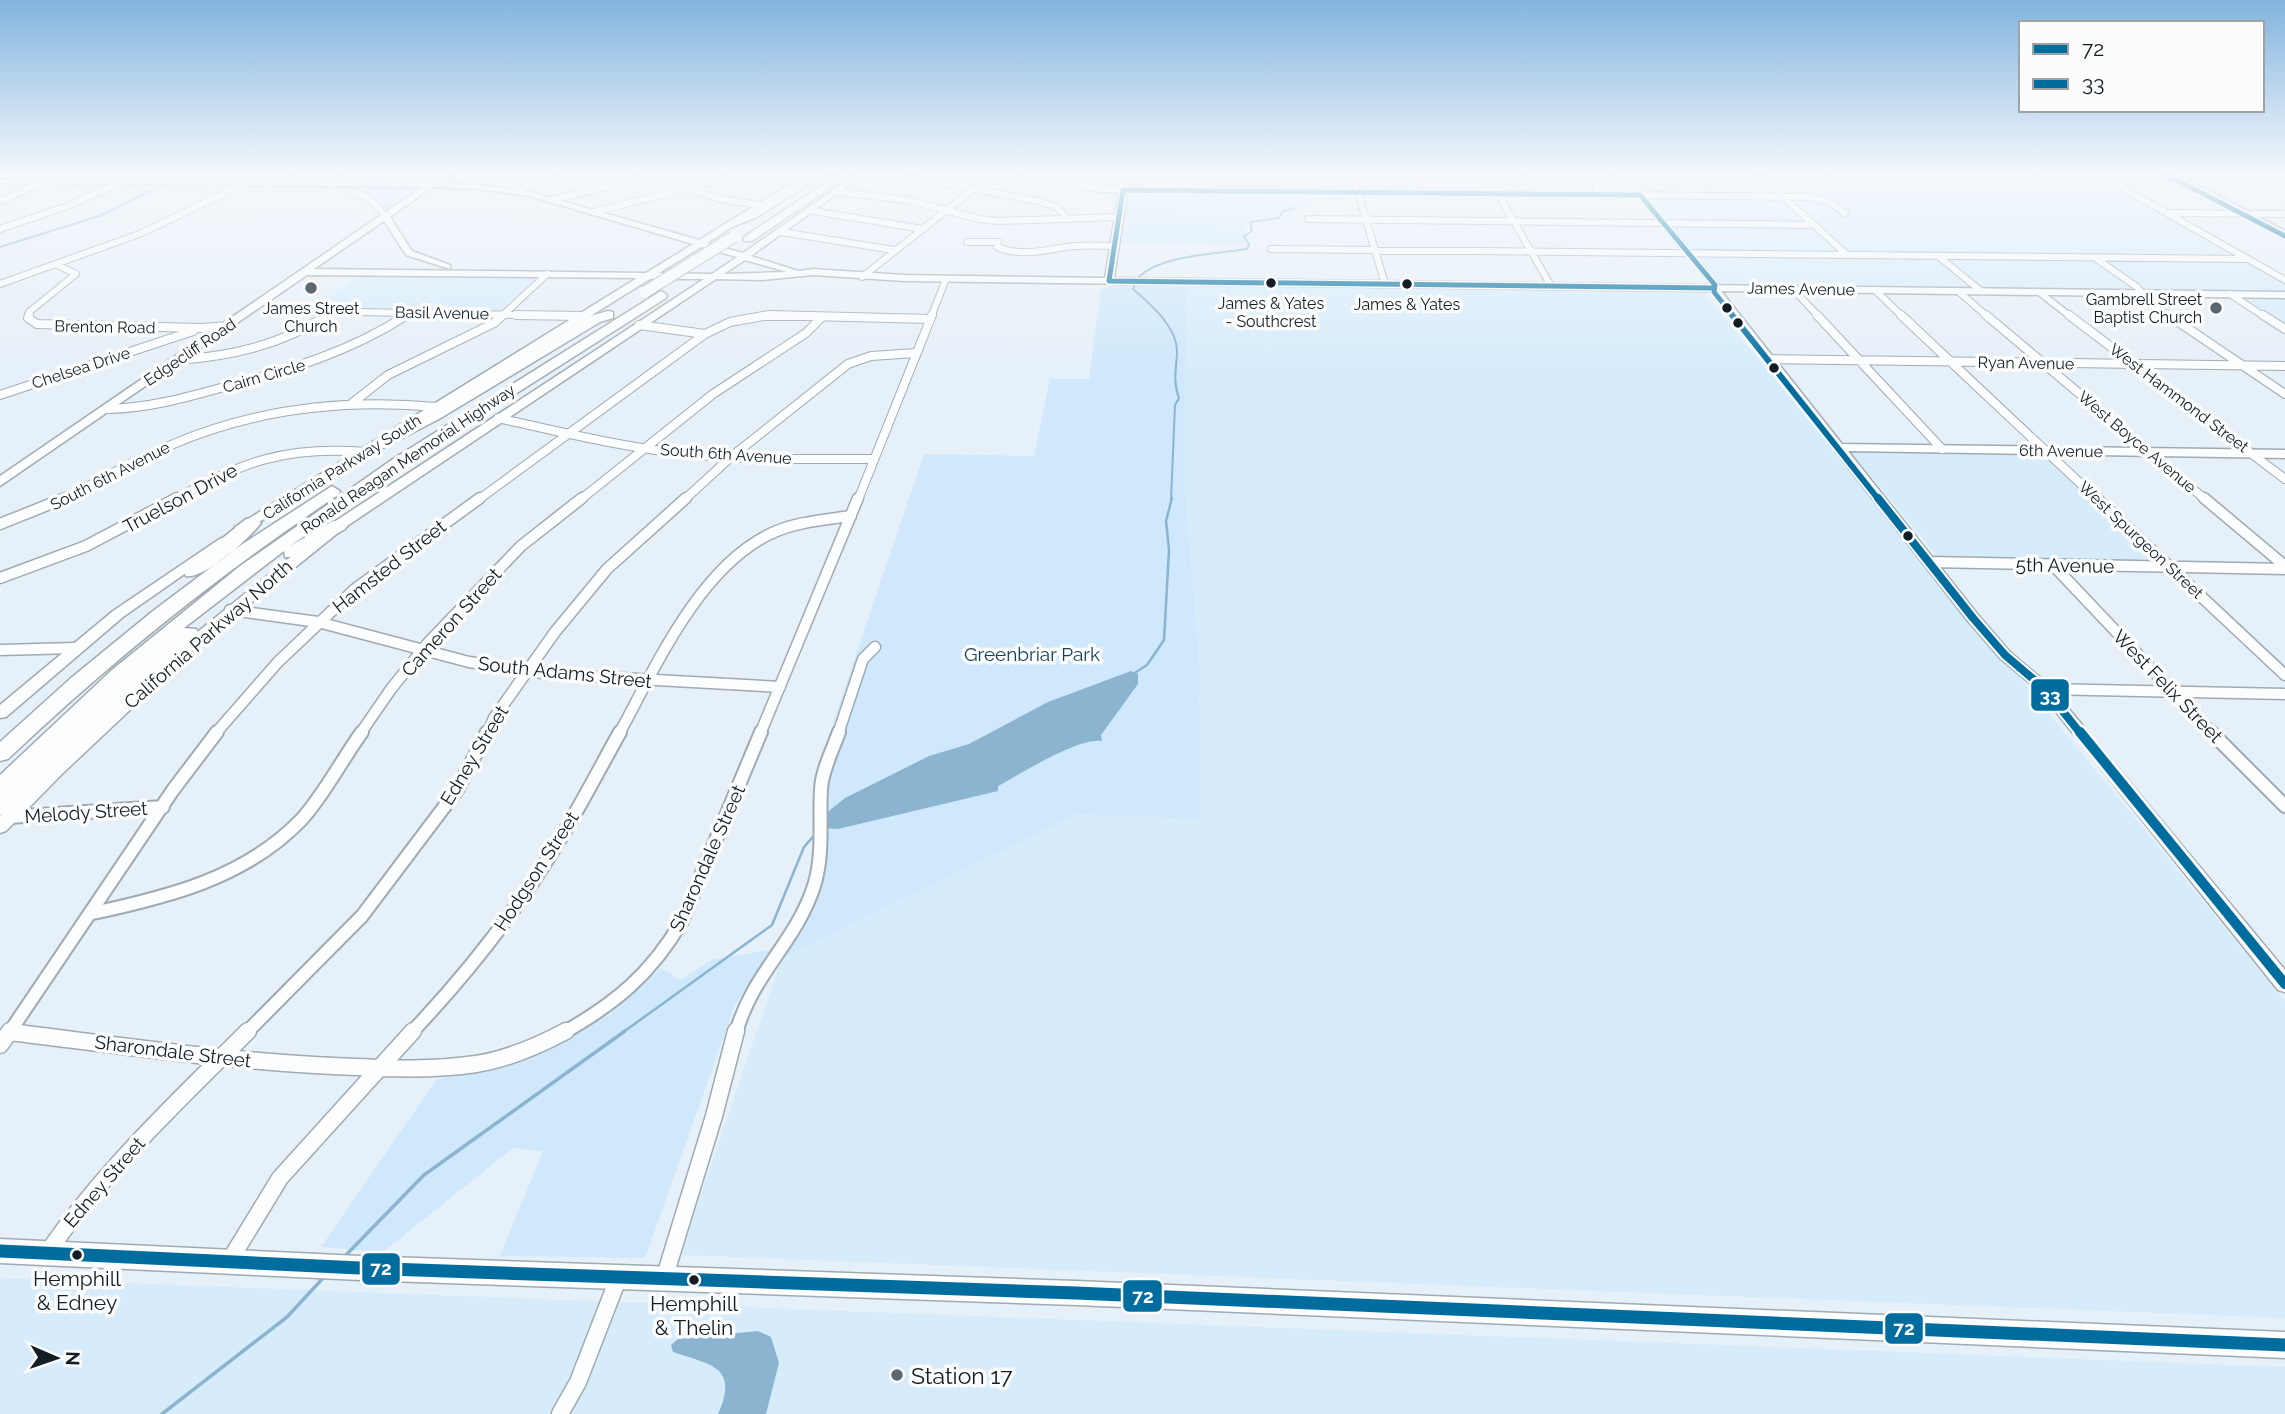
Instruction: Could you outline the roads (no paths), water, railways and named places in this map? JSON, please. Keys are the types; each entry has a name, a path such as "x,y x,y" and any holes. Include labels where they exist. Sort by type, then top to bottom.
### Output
{"highway":[{"name":"Ronald Reagan Memorial Highway","path":"0,754 119,649 246,549 347,481 645,292 721,239"},
{"name":"Ronald Reagan Memorial Highway","path":"0,788 119,675 244,571 409,456 668,298 724,239"},
{"path":"765,242 769,239"},
{"path":"476,432 503,408 653,305 668,298"},
{"path":"371,448 434,416 595,319 608,316"},
{"path":"0,741 149,608 252,523"},
{"path":"3,817 128,687 211,615 304,544 339,525"}],"main road":[{"name":"Edgecliff Road","path":"0,482 230,326 350,239"},
{"path":"400,239 409,253 426,262 473,273"},
{"path":"686,239 810,272"},
{"name":"California Parkway South","path":"0,713 75,648 181,568 432,407 646,275 711,239"},
{"path":"716,239 739,246 753,246 765,242"},
{"name":"California Parkway North","path":"3,817 230,610 339,525 639,325 668,298 713,276 770,239"},
{"path":"1109,281 1115,239"},
{"path":"765,242 758,254 773,264"},
{"name":"James Avenue","path":"304,272 789,278 810,272"},
{"name":"James Avenue","path":"766,277 810,272 862,277 946,279 2285,295"},
{"path":"789,278 862,277"},
{"path":"629,286 648,282 687,285 668,298"},
{"path":"1714,288 1992,641 2045,690 2285,984"},
{"name":"6th Avenue","path":"1837,447 2285,454"},
{"path":"0,1251 359,1268 1076,1293 2285,1345"}],"street":[{"path":"0,284 125,239"},
{"path":"825,239 894,250"},
{"path":"862,277 909,239"},
{"path":"1372,239 1385,284"},
{"path":"1524,239 1551,286"},
{"path":"1676,239 1715,285 1714,288"},
{"path":"1829,239 1847,255"},
{"path":"2212,239 2285,280"},
{"path":"967,242 998,242 997,247 1004,251 1024,252 1077,246 1114,246"},
{"path":"1271,249 2248,260"},
{"path":"1938,256 1981,291"},
{"path":"2094,258 2285,394"},
{"name":"Brenton Road","path":"57,265 76,274 29,312 28,318 37,324 201,328 230,326"},
{"path":"351,404 388,375 494,323 547,274"},
{"name":"Sharondale Street","path":"10,1032 282,1064 453,1066 505,1056 539,1044 581,1022 636,983 657,959 682,921 851,516 946,279"},
{"path":"1793,289 1942,449"},
{"name":"West Spurgeon Street","path":"1875,290 2285,675"},
{"name":"West Boyce Avenue","path":"1958,291 2285,568"},
{"name":"West Hammond Street","path":"2039,292 2285,479"},
{"path":"2230,294 2285,329"},
{"name":"Basil Avenue","path":"301,311 582,316"},
{"path":"178,360 222,355 265,343 309,326 331,312"},
{"name":"Cairn Circle","path":"108,409 166,404 318,361 357,346 410,313"},
{"name":"Hamsted Street","path":"0,1045 93,913 163,807 234,710 318,622 355,589 421,538 705,334 730,322 760,316 930,319"},
{"name":"Cameron Street","path":"93,913 156,900 187,890 233,870 267,850 302,819 391,689 422,650 521,546 734,378 806,333 821,318"},
{"path":"639,325 705,334"},
{"name":"Chelsea Drive","path":"0,395 201,328"},
{"name":"Edney Street","path":"48,1252 67,1224 148,1131 370,905 457,790 494,718 555,632 607,569 799,399 848,364 878,354 916,354"},
{"name":"Ryan Avenue","path":"1768,359 2285,366"},
{"name":"South 6th Avenue","path":"0,524 57,503 146,456 206,431 274,414 351,404 395,403 432,407"},
{"name":"South 6th Avenue","path":"498,418 645,449 731,457 874,459"},
{"name":"Truelson Drive","path":"0,578 91,545 244,464 282,452 309,448 371,448"},
{"name":"Hodgson Street","path":"228,1262 280,1178 378,1067 443,999 524,895 563,835 683,621 714,579 743,550 769,534 792,526 851,516"},
{"name":"5th Avenue","path":"1929,562 2285,568"},
{"name":"West Felix Street","path":"2053,565 2172,692 2285,806"},
{"name":"South Adams Street","path":"230,610 318,622 469,662 599,679 780,687"},
{"path":"664,1279 715,1116 742,1010 767,965 800,922 816,884 820,850 821,785 863,659 875,647"},
{"path":"0,650 75,648"},
{"path":"2045,690 2285,694"},
{"name":"Melody Street","path":"3,817 163,807"},
{"path":"560,1414 574,1394 618,1277"}],"waterway":[{"path":"0,247 26,239"},
{"path":"1139,277 1161,264 1175,260 1247,249 1249,245 1246,239"},
{"path":"1135,284 1133,289 1162,317 1176,343 1175,381 1179,398 1175,405 1171,500"},
{"path":"1133,674 1147,665 1164,640 1169,550 1166,521 1172,498"},
{"path":"622,1033 772,925 804,847 817,832"},
{"path":"345,1256 424,1175 625,1031"},
{"path":"162,1414 287,1317 325,1276"}],"place":[{"name":"James & Yates - Southcrest","path":"1271,283"},
{"name":"James & Yates","path":"1407,284"},
{"name":"James Street Church","path":"311,288"},
{"name":"Gambrell Street Baptist Church","path":"2216,308"},
{"name":"Hemphill & Edney","path":"77,1255"},
{"name":"Hemphill & Thelin","path":"694,1280"},
{"name":"Station 17","path":"897,1375"}],"park label":[{"name":"Greenbriar Park","path":"1032,654"}]}
